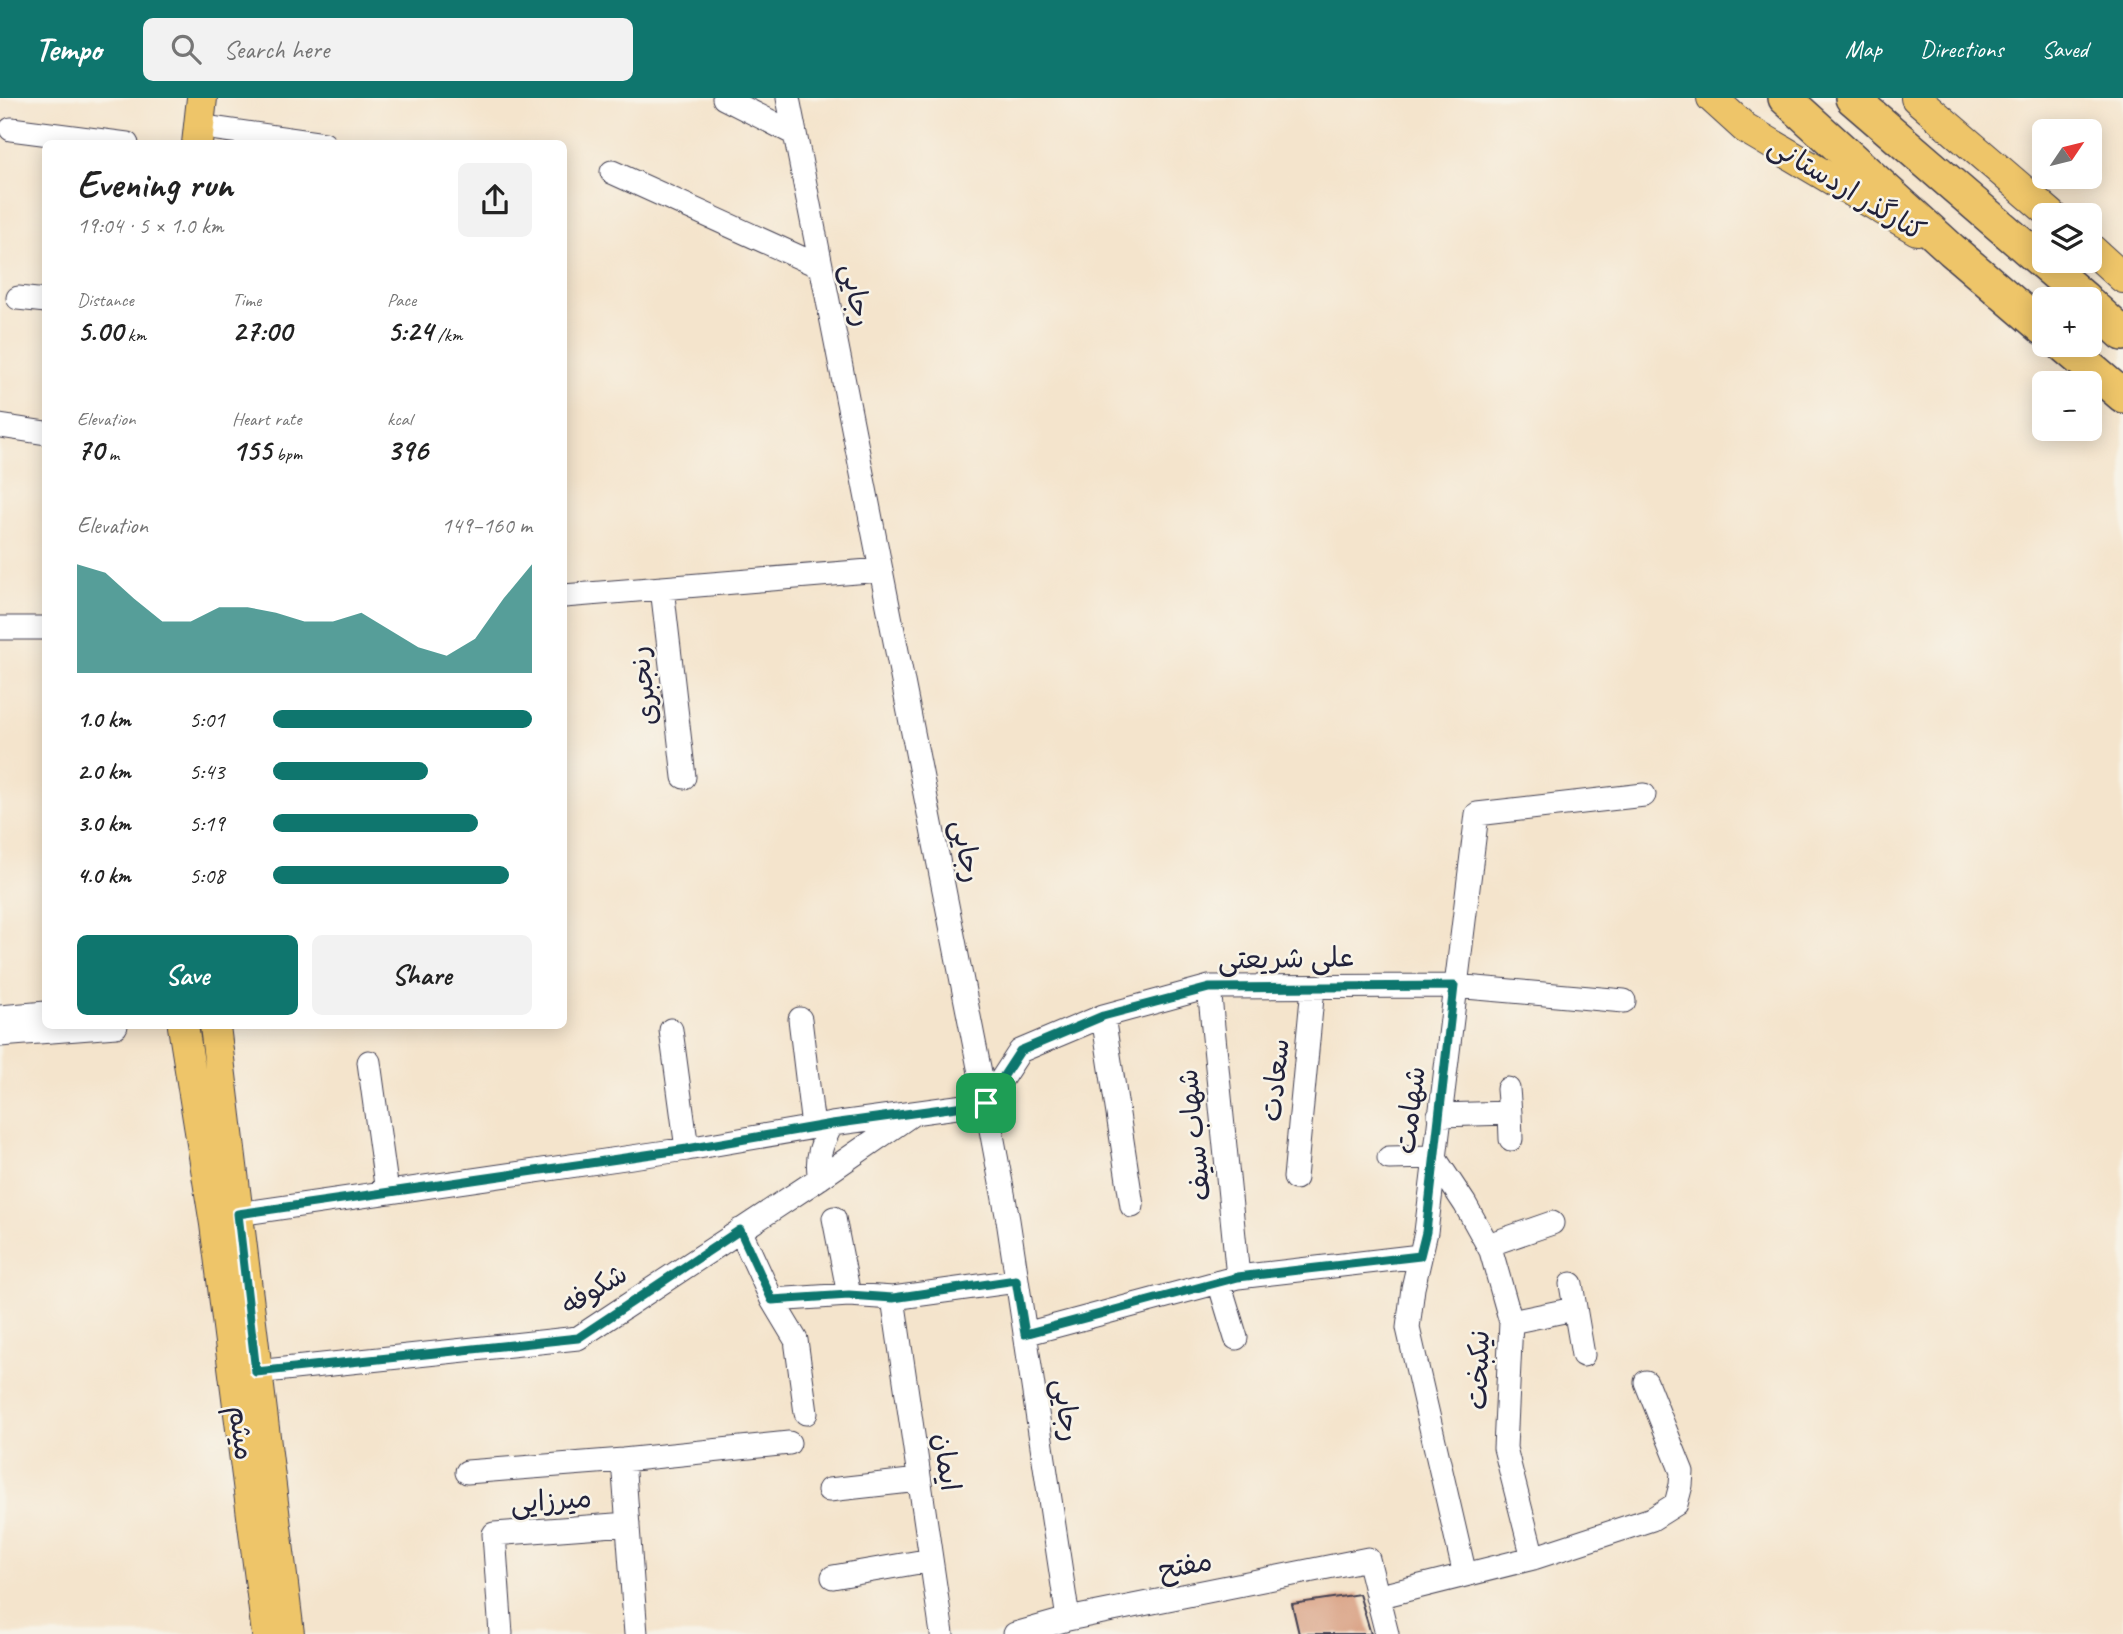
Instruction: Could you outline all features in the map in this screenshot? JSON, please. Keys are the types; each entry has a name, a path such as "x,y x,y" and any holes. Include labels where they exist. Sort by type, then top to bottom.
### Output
{"highway":[{"path":"1785,98 2032,319"},
{"path":"1852,98 2071,287"},
{"path":"2102,315 2123,334"},
{"path":"2077,357 2123,396"}],"main road":[{"path":"202,98 206,138"},
{"path":"206,138 214,98"},
{"name":"کنارگذر اردستانی","path":"1712,98 1745,128 1952,250"},
{"path":"1916,98 2038,203"},
{"path":"2102,259 2123,278"},
{"name":"میثم","path":"184,1029 215,1224 267,1634"},
{"name":"میثم","path":"215,1029 289,1634"}],"street":[{"path":"724,98 795,134"},
{"name":"رجایی","path":"788,98 1008,1220 1068,1619"},
{"path":"11,129 96,140"},
{"path":"206,138 245,140"},
{"path":"612,172 821,267"},
{"path":"18,298 42,301"},
{"path":"0,426 42,432"},
{"path":"567,596 881,569"},
{"name":"رنجبری","path":"662,588 684,777"},
{"path":"0,628 42,628"},
{"name":"شهامت","path":"1465,1575 1408,1328 1413,1288 1426,1232 1477,814 1644,795"},
{"name":"علی شریعتی","path":"986,1103 1020,1051 1103,1016 1209,988 1454,986 1624,1001"},
{"name":"سعادت","path":"1295,1178 1313,987"},
{"name":"شهاب سیف","path":"1209,988 1229,1280 1236,1338"},
{"path":"0,1017 42,1013"},
{"path":"1103,1016 1132,1206"},
{"path":"800,1019 822,1126 817,1166 820,1178"},
{"path":"0,1035 77,1029"},
{"path":"671,1030 687,1149"},
{"path":"369,1062 387,1192"},
{"path":"1508,1088 1511,1139"},
{"path":"238,1214 986,1103"},
{"path":"1439,1115 1510,1113"},
{"name":"شکوفه","path":"256,1372 578,1338 912,1114"},
{"path":"1389,1158 1434,1157"},
{"name":"نیکبخت","path":"1434,1157 1488,1245 1511,1322 1505,1448 1533,1558"},
{"path":"834,1218 849,1295"},
{"path":"1488,1245 1552,1223"},
{"path":"740,1230 772,1300 796,1340 806,1413"},
{"path":"1025,1334 1229,1280 1420,1256"},
{"path":"772,1300 849,1295 893,1298 1016,1280"},
{"path":"1571,1284 1583,1355"},
{"name":"ایمان","path":"893,1298 942,1634"},
{"path":"1511,1322 1574,1309"},
{"path":"1387,1634 1377,1597 1533,1558 1652,1519 1676,1504 1682,1472 1646,1382"},
{"path":"467,1472 789,1443"},
{"path":"623,1460 636,1634"},
{"path":"829,1490 919,1479"},
{"name":"میرزایی","path":"501,1634 494,1534 628,1524"},
{"name":"مفتح","path":"1015,1634 1068,1619 1368,1559 1377,1597"},
{"path":"833,1577 931,1560"}],"building":[{"path":"1359,1594 1371,1634 1299,1634 1292,1604"}],"route":[{"path":"1454,986 1426,1232 1420,1256 1238,1277 1025,1334 1016,1280 893,1298 849,1295 772,1300 740,1230 578,1338 256,1372 238,1214 986,1103 1020,1051 1103,1016 1209,988 1454,986"}]}
